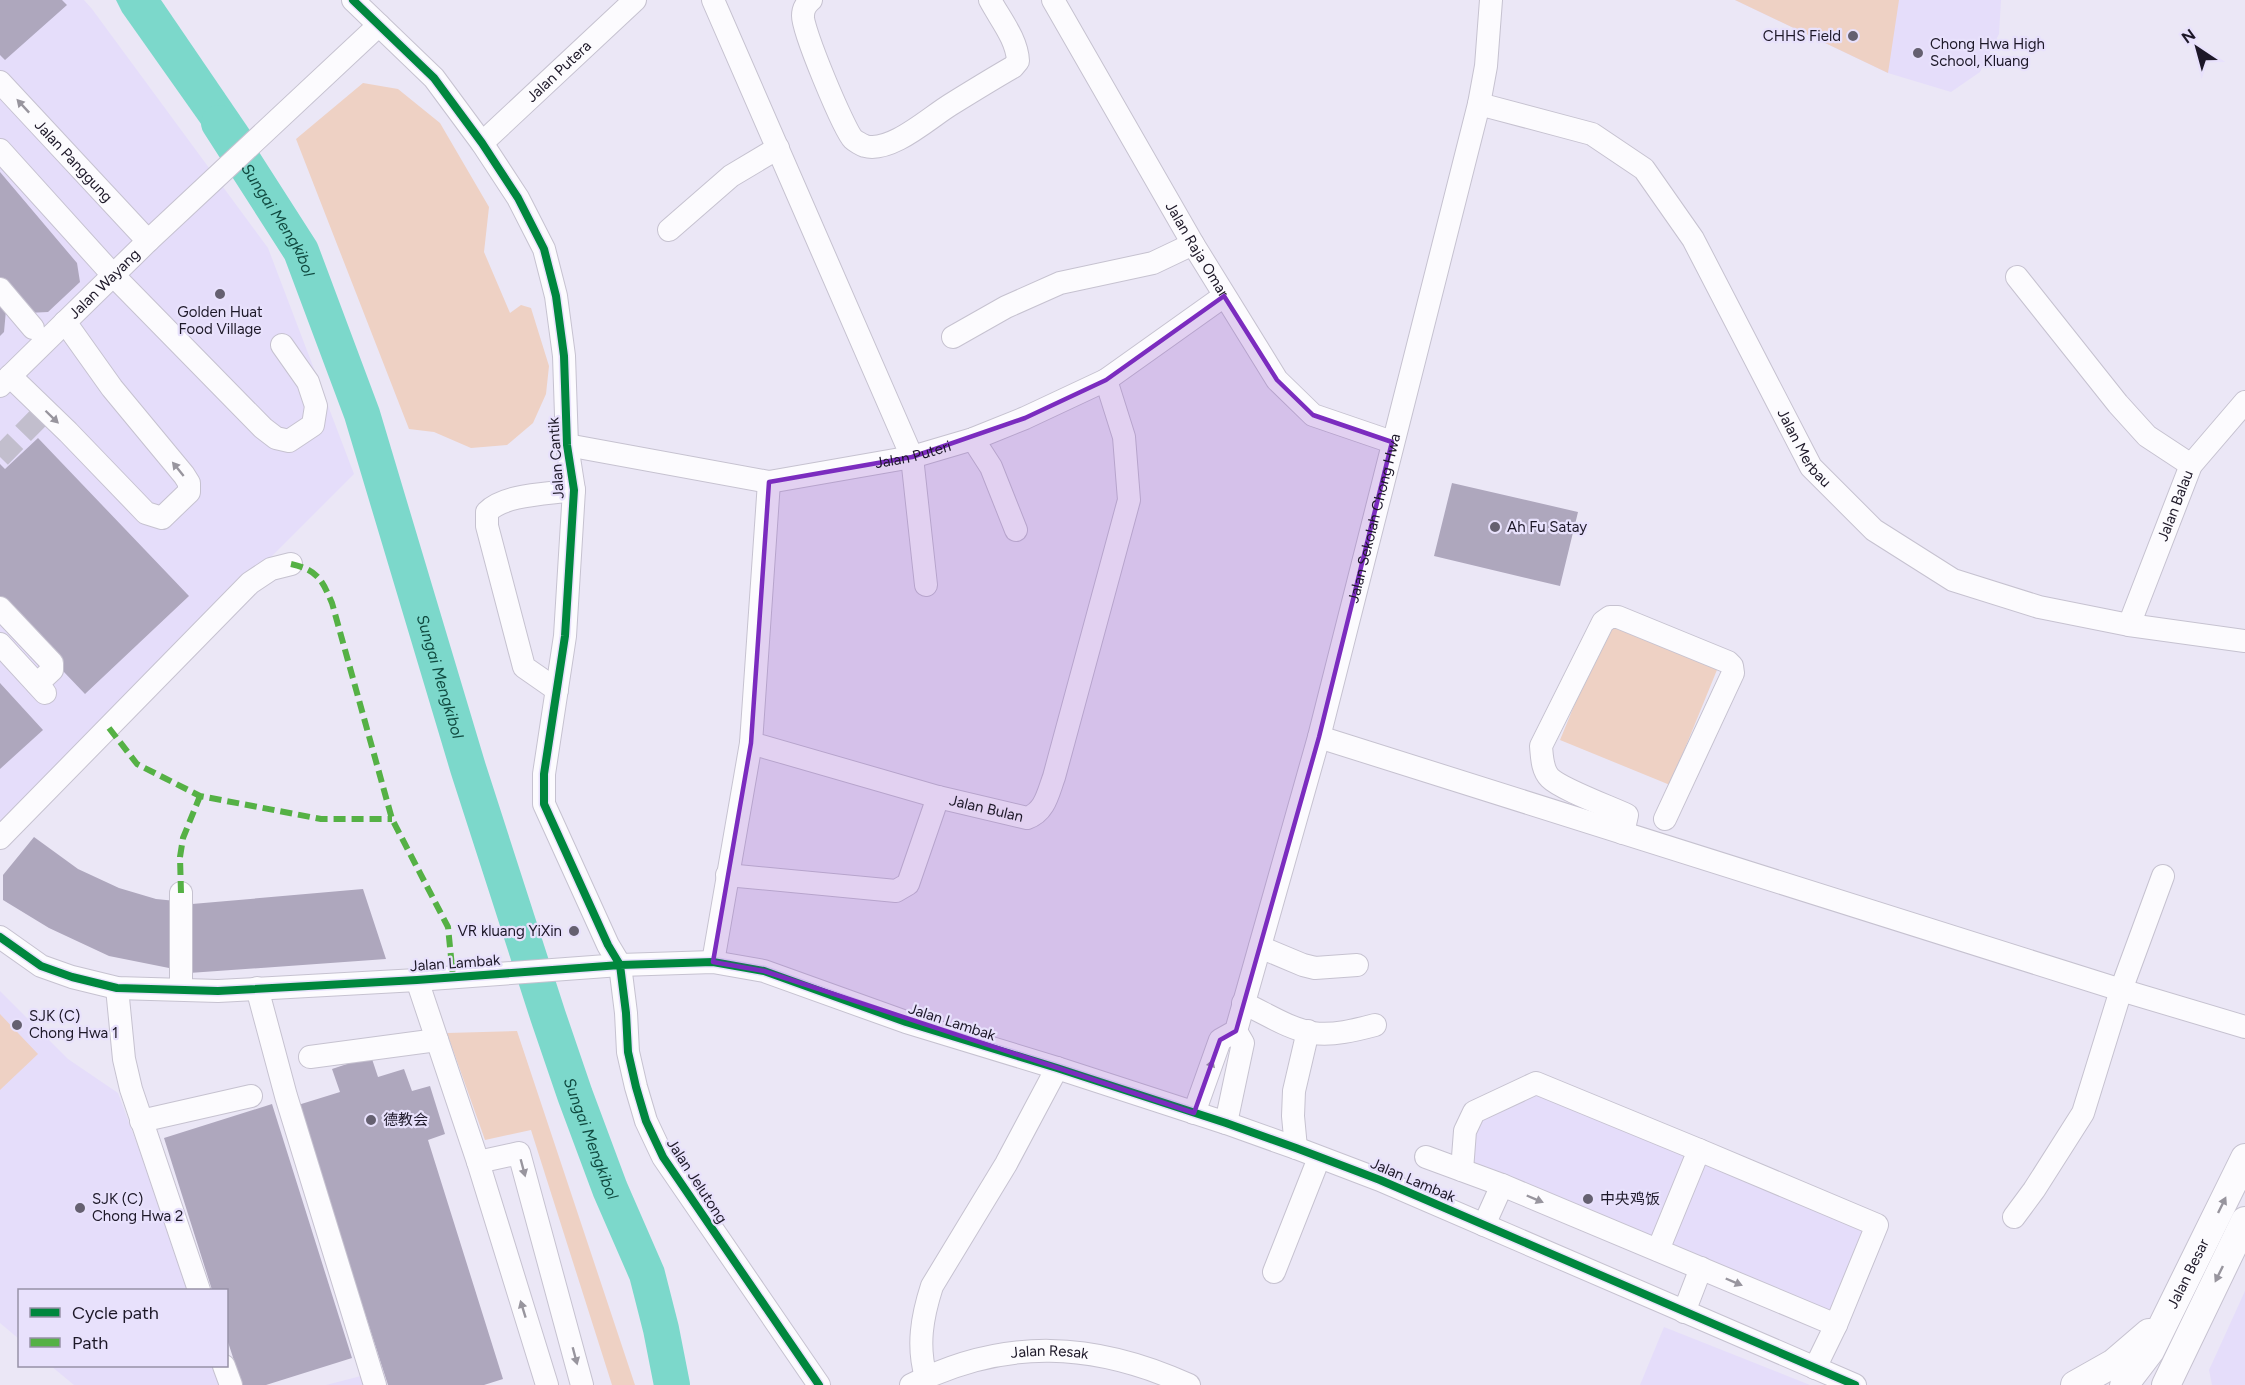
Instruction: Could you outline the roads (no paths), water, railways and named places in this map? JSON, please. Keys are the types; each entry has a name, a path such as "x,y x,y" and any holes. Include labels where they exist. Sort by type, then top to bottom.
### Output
{"main road":[{"name":"Jalan Besar","path":"2166,1385 2183,1318 2245,1158"},
{"name":"Jalan Besar","path":"2124,1385 2150,1351 2183,1318 2245,1221"},
{"path":"2075,1385 2114,1363 2139,1343 2183,1318 2184,1385"}],"street":[{"name":"Jalan Cantik","path":"352,0 434,78 482,143 518,198 544,249 556,296 564,356 567,445 574,490 565,636 544,774 544,804 608,945 620,965"},
{"name":"Jalan Putera","path":"482,143 635,0"},
{"path":"713,0 912,458 926,585"},
{"path":"811,0 807,3 802,17 815,56 845,127 853,140 865,146 884,145 920,126 1018,61 1018,52 1013,41 990,0"},
{"name":"Jalan Raja Omar","path":"1053,0 1193,244 1277,380 1313,415 1392,442"},
{"name":"Jalan Sekolah Chong Hwa","path":"1226,1123 1243,1043 1236,1031 1319,737 1479,104 1486,66 1491,0"},
{"name":"Jalan Wayang","path":"5,381 148,241 379,25"},
{"name":"Jalan Panggung","path":"0,82 148,241"},
{"name":"Jalan Merbau","path":"1479,104 1592,134 1644,169 1693,239 1811,466 1874,530 1953,580 2039,607 2129,626 2245,641"},
{"path":"669,230 731,176 778,148"},
{"path":"0,150 113,275 263,428 276,438 289,441 313,425 316,406 308,382 282,345"},
{"path":"953,337 1006,307 1060,283 1153,263 1193,244"},
{"path":"2017,277 2118,404 2147,436 2191,465"},
{"path":"0,289 33,328"},
{"name":"Jalan Puteri","path":"567,445 769,482 912,458 973,439 1025,418 1106,380 1224,296"},
{"path":"5,381 68,432 146,513 162,518 189,492 189,483 184,475 112,388 65,322"},
{"name":"Jalan Bulan","path":"751,743 938,798 1027,818 1034,816 1044,805 1054,777 1129,500 1124,437 1106,380"},
{"name":"Jalan Balau","path":"2129,626 2191,465 2245,402"},
{"path":"973,439 991,467 1016,530"},
{"path":"713,962 751,743 769,482"},
{"path":"557,690 524,667 487,526 487,512 494,505 508,500 574,490"},
{"path":"0,838 250,583 271,569 291,564"},
{"path":"0,608 52,663 52,670 41,688 0,644"},
{"path":"1623,833 1627,815 1549,778 1543,767 1541,747 1603,622 1610,617 1618,617 1728,662 1732,666 1733,673 1665,819"},
{"path":"1319,737 2245,1027"},
{"path":"727,875 896,891 908,884 938,798"},
{"path":"2014,1217 2083,1113 2121,990 2163,876"},
{"path":"180,893 181,989"},
{"name":"Jalan Lambak","path":"0,937 42,966 72,977 117,988 218,991 417,980 620,965 713,962 764,972 906,1022 1057,1068 1296,1148 1380,1180 1855,1385"},
{"path":"1260,947 1315,968 1357,965"},
{"name":"Jalan Jelutong","path":"620,965 628,1052 646,1121 663,1157 819,1385"},
{"path":"417,980 478,1162 547,1385"},
{"path":"117,988 124,1059 141,1120 199,1289"},
{"path":"257,988 286,1096 375,1385"},
{"path":"1243,1003 1308,1031 1337,1033 1375,1025"},
{"path":"1194,1113 1220,1040 1236,1031"},
{"path":"1296,1148 1293,1116 1294,1091 1308,1031"},
{"path":"310,1057 437,1040"},
{"path":"919,1381 924,1308 932,1286 1006,1164 1057,1068"},
{"path":"1462,1170 1465,1131 1474,1112 1536,1083 1877,1225 1836,1325 1815,1368"},
{"path":"141,1120 251,1096"},
{"path":"1658,1250 1699,1150"},
{"path":"478,1162 519,1153 582,1385"},
{"path":"1426,1157 1502,1185 1836,1325"},
{"path":"1274,1272 1319,1158"},
{"path":"1484,1225 1502,1185"},
{"path":"1684,1311 1701,1268"},
{"name":"Jalan Resak","path":"919,1381 954,1366 994,1356 1029,1351 1059,1351 1094,1354 1128,1361 1179,1383"},
{"path":"225,1367 231,1385"}],"waterway":[{"name":"Sungai Mengkibol","path":"219,123 301,251 362,414 468,768 548,1016 610,1189 647,1274 672,1385"}],"tunnel":[{"path":"0,457 46,410"}],"place":[{"name":"CHHS Field","path":"1853,36"},
{"name":"Chong Hwa High School, Kluang","path":"1918,53"},
{"name":"Golden Huat Food Village","path":"220,294"},
{"name":"Ah Fu Satay","path":"1495,527"},
{"name":"VR kluang YiXin","path":"574,931"},
{"name":"SJK (C) Chong Hwa 1","path":"17,1025"},
{"name":"德教会","path":"371,1120"},
{"name":"中央鸡饭","path":"1588,1199"},
{"name":"SJK (C) Chong Hwa 2","path":"80,1208"}]}
